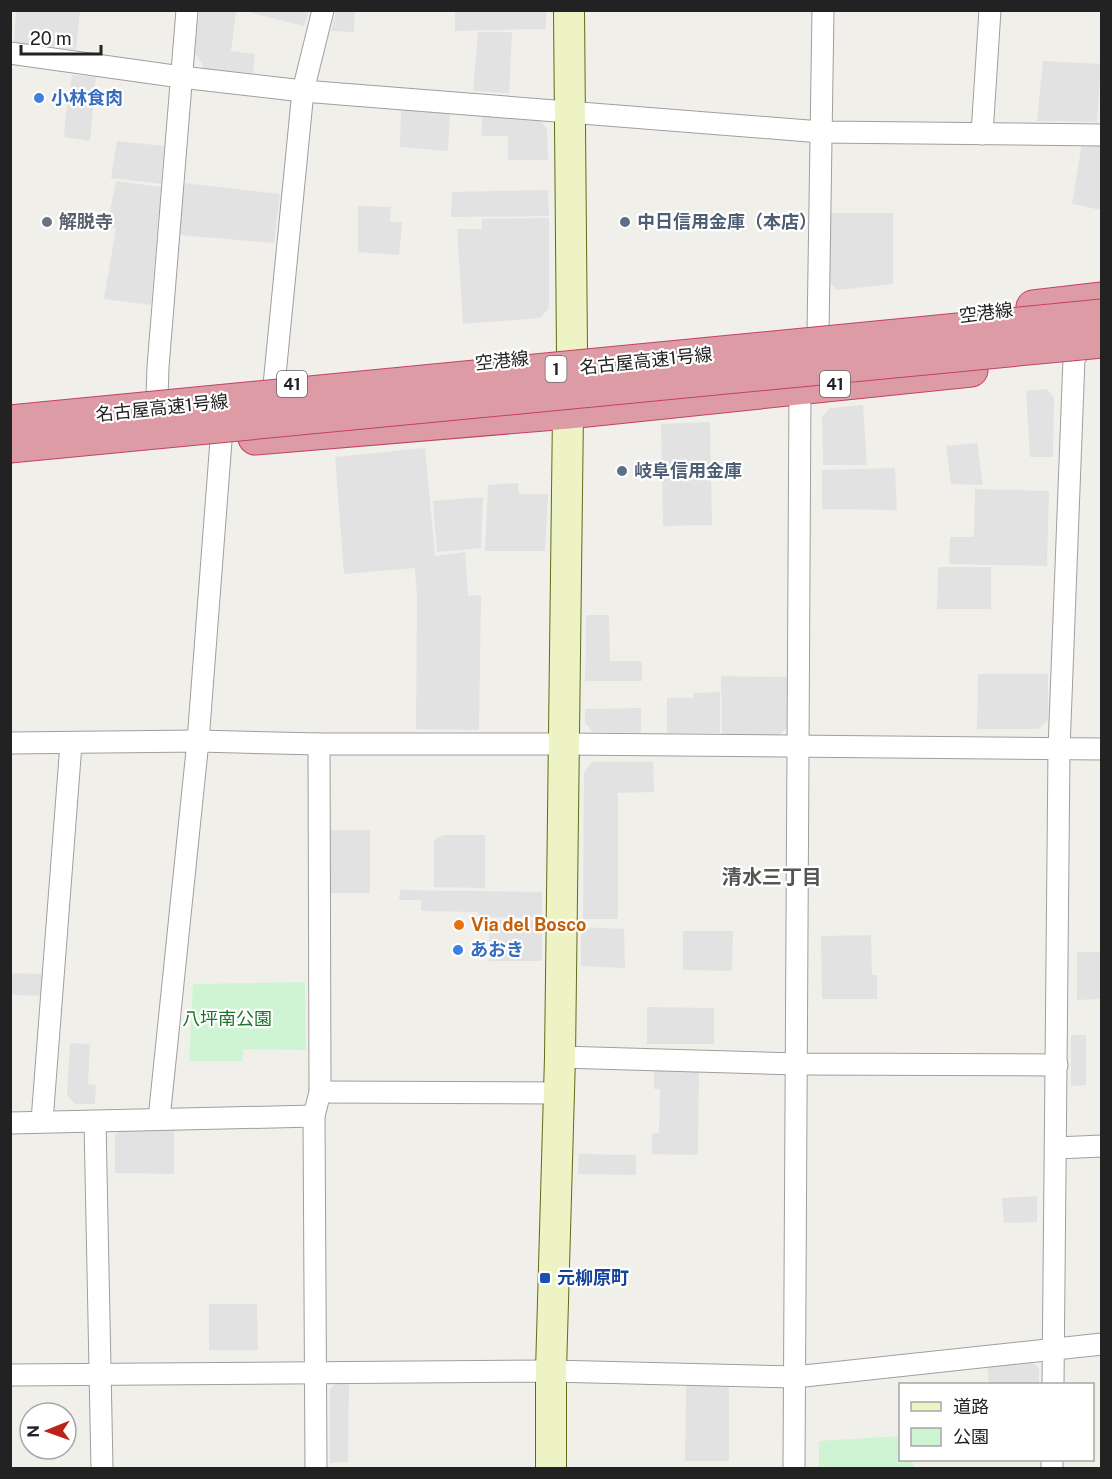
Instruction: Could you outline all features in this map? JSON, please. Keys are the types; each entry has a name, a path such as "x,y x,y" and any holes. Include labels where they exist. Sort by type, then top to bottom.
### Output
{"highway":[{"name":"空港線","path":"10,412 572,353 818,333 1101,299"},
{"name":"名古屋高速1号線","path":"10,422 1101,316"},
{"name":"名古屋高速1号線","path":"10,446 1101,341"},
{"name":"41","path":"10,461 568,412 1088,358"}],"street":[{"path":"157,397 187,10"},
{"path":"274,386 303,91 323,10"},
{"path":"551,1468 551,1371 560,1057 568,412 572,353 568,10"},
{"path":"818,333 823,10"},
{"path":"982,134 990,10"},
{"path":"10,53 303,91 821,132 1101,135"},
{"path":"1053,1383 1059,749 1088,358 1101,316"},
{"path":"794,1468 800,388"},
{"path":"159,1119 198,741 221,441"},
{"path":"10,743 198,741 319,744 1101,749"},
{"path":"42,1121 71,744"},
{"path":"316,1468 314,1116 320,1092 319,744"},
{"path":"560,1057 797,1064 1057,1065"},
{"path":"320,1092 559,1093"},
{"path":"10,1123 314,1116"},
{"path":"95,1122 102,1468"},
{"path":"1056,1148 1101,1146"},
{"path":"10,1375 551,1371 795,1377 1101,1344"}],"green space":[{"name":"八坪南公園","path":"305,982 306,1050 243,1049 243,1061 189,1061 193,984"},
{"path":"899,1436 899,1461 913,1461 913,1468 819,1468 819,1441"}],"shaded area":[{"path":"309,10 304,26 244,11"},
{"path":"336,10 355,11 354,32 331,31"},
{"path":"16,11 80,11 76,50 14,43"},
{"path":"199,11 236,11 231,51 255,54 253,73 205,69 195,53"},
{"path":"455,11 546,11 546,29 455,31"},
{"path":"478,32 512,32 509,93 473,91"},
{"path":"1043,61 1101,64 1097,122 1037,121"},
{"path":"72,75 96,77 90,141 64,137"},
{"path":"401,107 450,110 448,151 400,147"},
{"path":"483,114 540,119 547,130 548,160 508,160 508,136 481,136"},
{"path":"117,141 164,146 161,184 111,178"},
{"path":"1082,143 1101,143 1101,210 1072,204"},
{"path":"116,181 161,187 151,305 104,299 116,228 107,226"},
{"path":"184,183 280,194 274,243 180,235"},
{"path":"548,190 549,216 451,217 452,192"},
{"path":"358,206 391,207 390,222 402,222 399,255 358,252"},
{"path":"830,213 893,213 893,284 837,290 830,283"},
{"path":"549,218 549,308 540,318 463,324 457,229 482,229 482,219"},
{"path":"1047,389 1054,398 1053,457 1030,457 1026,391"},
{"path":"863,405 867,465 823,465 822,417 830,408"},
{"path":"710,422 712,525 663,526 661,424"},
{"path":"977,443 983,485 951,484 946,446"},
{"path":"425,448 435,556 465,552 468,596 481,595 479,730 416,729 417,598 415,568 344,574 335,457"},
{"path":"895,468 897,510 822,509 822,470"},
{"path":"518,483 519,494 548,494 545,551 485,551 488,485"},
{"path":"975,489 1049,491 1047,566 949,564 950,537 974,537"},
{"path":"483,497 481,548 437,552 433,501"},
{"path":"938,567 991,567 991,609 937,609"},
{"path":"586,615 609,615 610,661 642,661 642,681 585,681"},
{"path":"978,674 1048,674 1048,720 1038,729 977,729"},
{"path":"721,676 789,677 790,725 779,735 722,735"},
{"path":"720,692 720,733 667,733 667,698 693,698 694,693"},
{"path":"641,708 641,733 593,732 585,723 585,709"},
{"path":"592,762 653,762 654,792 618,793 618,919 583,919 584,773"},
{"path":"330,830 370,830 370,893 330,893"},
{"path":"443,835 485,835 485,888 434,887 434,840"},
{"path":"400,890 542,892 542,918 478,917 478,912 421,911 421,900 399,900"},
{"path":"489,920 542,920 542,961 489,961"},
{"path":"581,927 624,929 625,968 581,966"},
{"path":"683,931 733,931 732,971 683,970"},
{"path":"871,935 872,975 877,975 877,999 822,999 821,936"},
{"path":"1077,952 1100,952 1100,999 1077,1000"},
{"path":"10,973 46,974 43,996 11,995"},
{"path":"647,1007 714,1008 714,1044 647,1044"},
{"path":"1071,1035 1086,1035 1086,1085 1071,1086"},
{"path":"70,1043 90,1044 88,1084 96,1085 95,1104 75,1104 67,1095"},
{"path":"654,1068 699,1069 698,1155 652,1154 652,1133 659,1133 660,1089 654,1089"},
{"path":"174,1126 174,1174 115,1173 115,1135 123,1127"},
{"path":"579,1154 636,1155 636,1175 578,1174"},
{"path":"1037,1196 1037,1222 1004,1223 1002,1198"},
{"path":"209,1304 257,1304 258,1350 209,1350"},
{"path":"1031,1360 1039,1369 1039,1383 989,1383 987,1364"},
{"path":"339,1381 349,1381 348,1462 330,1463 330,1389"},
{"path":"686,1381 729,1381 729,1461 685,1461"}],"place":[{"name":"小林食肉","path":"39,98"},
{"name":"解脱寺","path":"47,222"},
{"name":"中日信用金庫（本店）","path":"625,222"},
{"name":"岐阜信用金庫","path":"622,471"},
{"name":"Via del Bosco","path":"459,925"},
{"name":"あおき","path":"458,950"},
{"name":"元柳原町","path":"545,1278"}],"district":[{"name":"清水三丁目","path":"772,877"}]}
